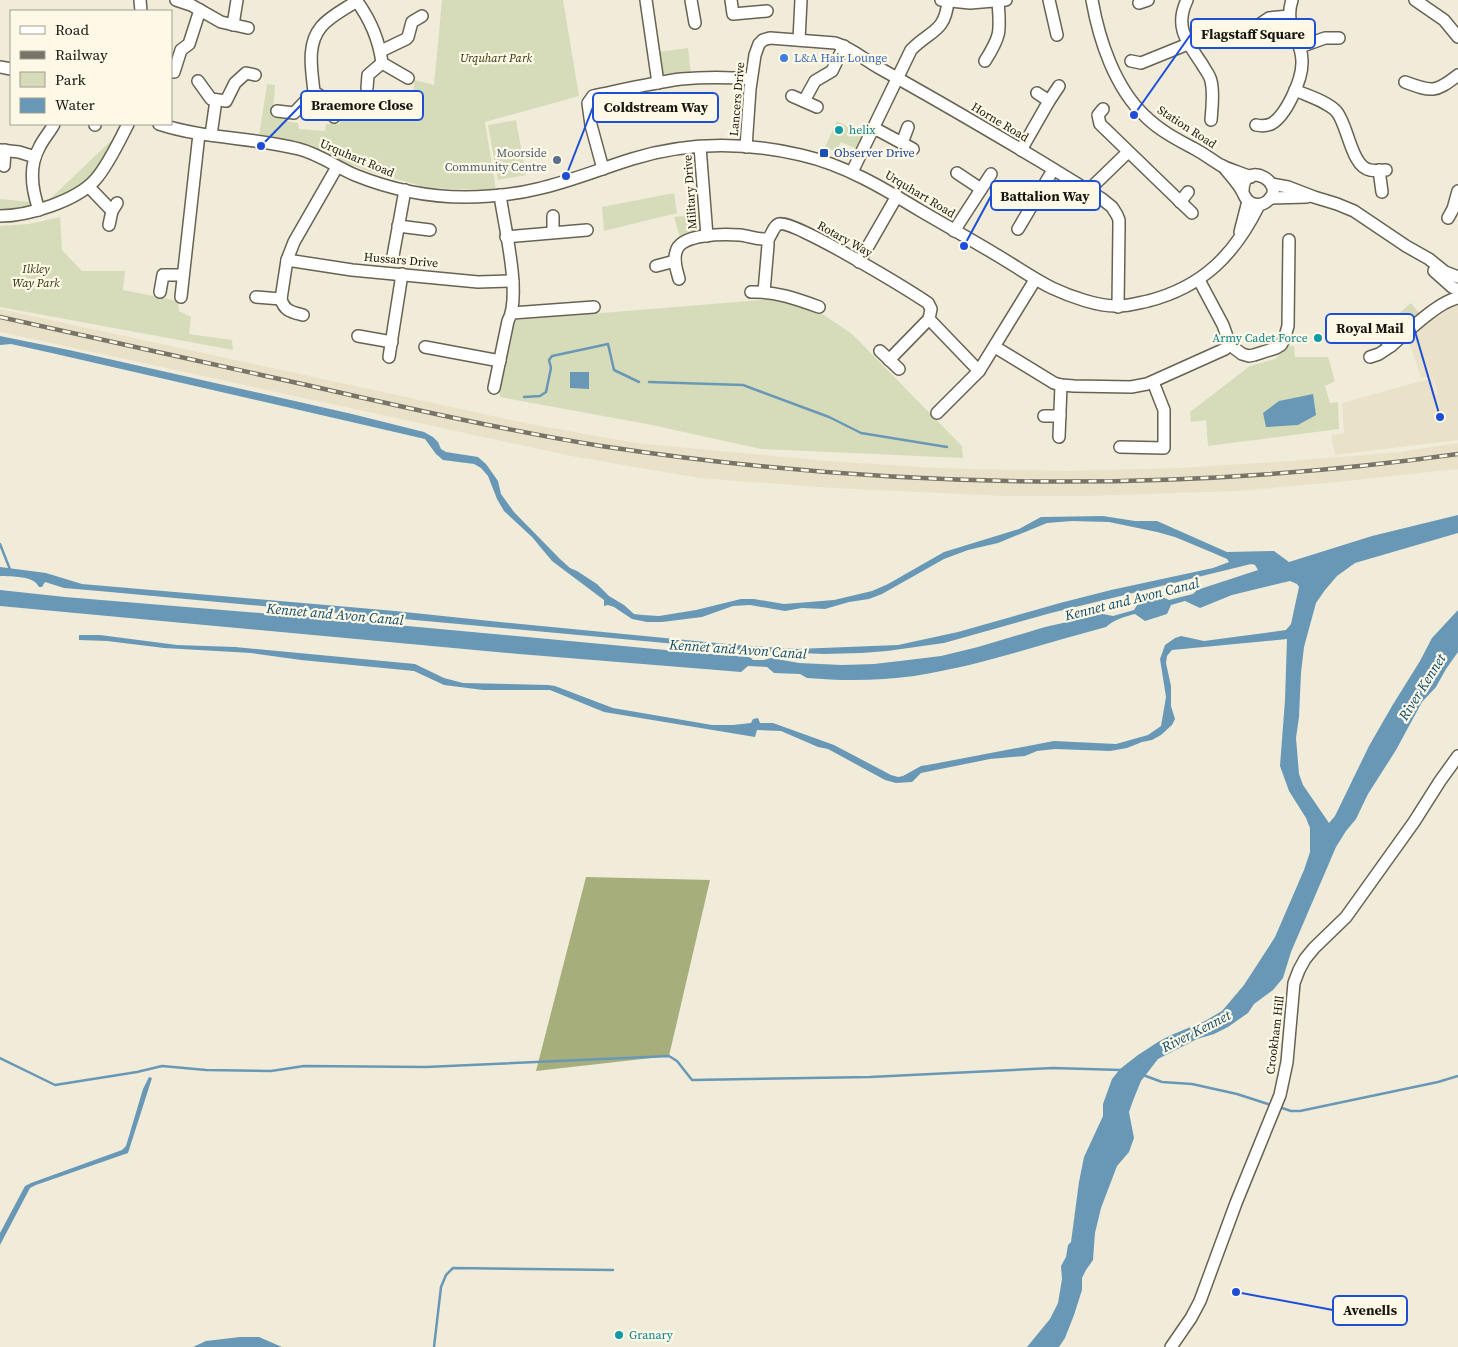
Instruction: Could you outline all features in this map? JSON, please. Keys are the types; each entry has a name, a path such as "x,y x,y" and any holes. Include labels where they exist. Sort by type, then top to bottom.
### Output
{"street":[{"path":"176,0 191,5 222,22 248,28"},
{"path":"233,25 238,0"},
{"path":"646,0 658,82"},
{"path":"691,0 695,23"},
{"path":"731,0 733,14 767,11"},
{"path":"799,40 801,0"},
{"path":"852,172 911,50 918,42 941,26 944,20 945,1 970,3 1002,0 1000,31 986,60"},
{"path":"1049,0 1057,35"},
{"name":"Station Road","path":"1092,0 1096,25 1104,48 1120,82 1132,102 1158,127 1223,166 1251,176 1260,175 1271,184 1288,187 1354,211 1406,246 1429,258 1445,272 1458,277"},
{"path":"1174,0 1186,2 1182,15 1182,26 1188,44 1209,76 1218,101 1211,120"},
{"path":"1256,125 1276,126 1295,90 1302,65 1300,47 1289,16 1292,0"},
{"path":"277,111 294,113 314,92 311,52 314,39 326,22 356,1 368,18 379,43 382,63"},
{"path":"1422,2 1444,20 1458,37"},
{"path":"172,72 174,72 181,50 189,44 200,10"},
{"path":"381,51 406,39 412,22 422,16"},
{"path":"1239,34 1254,28 1269,18 1289,16"},
{"name":"Horne Road","path":"776,38 835,43 844,46 1090,191 1112,207 1119,220 1118,306"},
{"name":"Lancers Drive","path":"746,146 751,79 756,49 763,40 776,38"},
{"path":"1300,47 1324,38 1339,38"},
{"path":"1138,65 1188,44"},
{"path":"804,101 815,81 832,71 844,46"},
{"path":"382,63 408,78"},
{"path":"367,88 368,75 382,63"},
{"path":"198,81 211,99 226,101 235,82 246,74 255,75"},
{"path":"1405,82 1416,92 1432,90 1442,87 1458,75"},
{"path":"603,169 591,125 588,103 593,96 658,82 704,78 751,79"},
{"path":"1021,150 1059,86"},
{"path":"1295,90 1326,104 1340,117 1359,163 1370,170 1382,170 1382,192"},
{"path":"314,92 329,102 334,117"},
{"path":"1037,93 1049,101"},
{"path":"792,96 817,107"},
{"path":"181,297 182,275 205,134 216,100"},
{"path":"1103,109 1098,115 1098,121 1192,213"},
{"path":"39,210 32,181 32,168 39,147 53,125"},
{"path":"0,216 20,215 39,210 88,187 99,174 127,125"},
{"name":"Urquhart Road","path":"162,125 181,131 259,141 300,149 374,182 430,195 460,197 500,195 535,190 646,155 682,148 717,145 746,146 801,155 852,172 884,188 1035,280 1076,298 1118,306 1140,303 1169,295 1199,280 1221,261 1249,226 1250,199"},
{"path":"902,143 908,127"},
{"path":"874,128 913,149"},
{"name":"Military Drive","path":"700,146 706,236"},
{"path":"4,166 3,150 35,157"},
{"path":"1090,191 1128,152"},
{"name":"Station Road","path":"1223,166 1250,199 1267,201 1270,198 1314,197"},
{"path":"303,314 287,310 280,300 287,260 294,242 337,167"},
{"path":"1018,228 1053,170"},
{"path":"957,173 981,189"},
{"path":"954,231 991,174"},
{"path":"1250,199 1244,184 1251,176"},
{"path":"1270,198 1272,194 1271,184"},
{"path":"88,187 115,207 109,225"},
{"path":"393,256 405,190"},
{"path":"1453,213 1458,191"},
{"path":"1180,202 1188,192"},
{"path":"494,388 508,321 514,302 513,281 500,195"},
{"path":"859,262 897,196"},
{"path":"1017,199 1030,208"},
{"path":"553,216 553,232"},
{"name":"Rotary Way","path":"768,239 775,226 786,224 859,262 928,303 931,309 929,319 979,371"},
{"path":"398,226 430,230"},
{"path":"506,237 587,230"},
{"path":"679,279 675,261 676,250 683,241 706,236 734,235 768,239 770,293"},
{"name":"Station Road","path":"1406,246 1452,287 1458,290"},
{"path":"1199,280 1223,325 1230,345 1248,356 1264,353 1281,345 1288,326 1293,247"},
{"path":"1429,258 1458,269"},
{"name":"Hussars Drive","path":"287,260 352,270 478,282 513,281"},
{"path":"656,266 675,261"},
{"path":"389,357 402,274"},
{"path":"160,292 162,276 182,275"},
{"path":"937,413 979,371 1035,280"},
{"path":"751,292 770,293 798,299 819,307"},
{"path":"256,297 280,300"},
{"path":"1370,357 1379,354 1391,346 1433,311 1458,298"},
{"path":"512,313 594,307"},
{"path":"899,369 884,356 929,319"},
{"path":"1368,320 1391,346"},
{"path":"358,336 392,342"},
{"path":"995,347 1048,380 1061,385 1130,387 1153,382 1218,353 1230,345"},
{"path":"425,347 500,361"},
{"path":"1120,447 1164,448 1164,410 1153,382"},
{"path":"1059,437 1061,385"},
{"path":"1044,416 1060,416"},
{"path":"1164,430 1177,431"},
{"name":"Crookham Hill","path":"1171,1347 1200,1301 1236,1203 1280,1095 1287,1062 1294,983 1299,970 1309,954 1346,917 1409,830 1440,780 1458,756"}],"shaded area":[{"path":"1454,305 1458,307 1458,440 1335,455 1331,435 1344,433 1342,403 1432,378 1436,395 1438,395 1433,377 1421,378 1408,339"},
{"path":"0,309 530,424 636,443 827,461 938,468 1066,471 1179,468 1278,462 1400,452 1458,443 1458,469 1238,491 1086,496 1004,496 832,488 699,478 571,456 0,332"}],"green space":[{"name":"Urquhart Park","path":"442,0 563,0 579,96 485,122 496,190 420,188 418,185 371,172 338,160 310,147 259,136 267,84 275,85 273,114 286,115 286,121 298,123 299,129 325,131 326,124 340,124 338,109 360,95 412,97 415,80 434,85"},
{"path":"688,48 691,73 668,75 662,73 658,52"},
{"path":"516,120 526,175 498,180 488,125"},
{"path":"837,121 864,134 857,149 841,142 836,152 825,147"},
{"path":"119,133 107,155 92,177 83,186 61,198 49,200"},
{"path":"674,193 677,213 604,231 602,207"},
{"path":"0,199 31,202 31,208 0,216"},
{"path":"698,214 698,228 696,231 680,237 674,217"},
{"name":"Ilkley Way Park","path":"60,217 62,250 82,271 125,271 123,290 178,301 179,311 191,317 189,334 232,340 233,350 0,307 0,226 29,224"},
{"path":"774,299 815,309 852,334 962,446 963,458 761,449 652,425 500,397 499,390 513,324 516,320"},
{"path":"1411,303 1419,313 1405,325 1397,315"},
{"path":"1289,346 1294,346 1295,357 1328,357 1335,381 1325,386 1330,403 1338,402 1339,429 1208,446 1206,420 1191,422 1190,412 1250,366 1275,359"},
{"path":"586,877 710,880 669,1056 536,1071"}],"water":[{"path":"0,336 352,414 424,432 433,437 441,449 446,452 478,457 486,464 498,481 501,494 514,512 560,559 570,568 597,584 609,596 634,614 659,616 696,610 741,599 754,599 784,604 834,600 872,591 944,552 1019,529 1041,517 1103,516 1135,521 1157,521 1227,552 1274,551 1289,562 1372,536 1458,515 1458,533 1355,563 1337,576 1316,603 1304,647 1296,738 1299,774 1303,785 1329,823 1335,816 1369,746 1432,638 1458,610 1458,652 1436,687 1422,702 1396,750 1368,794 1356,819 1336,847 1291,952 1283,978 1273,990 1254,1004 1248,1013 1228,1027 1197,1039 1158,1059 1141,1081 1129,1112 1134,1138 1129,1152 1117,1166 1101,1208 1095,1233 1093,1260 1082,1278 1082,1290 1065,1338 1059,1347 1027,1347 1050,1319 1058,1303 1062,1279 1061,1266 1066,1257 1068,1245 1071,1242 1084,1157 1103,1116 1103,1104 1112,1079 1120,1069 1158,1042 1205,1021 1222,1011 1244,985 1275,937 1304,870 1310,852 1310,828 1289,791 1280,766 1287,639 1172,650 1167,656 1166,663 1171,686 1171,706 1175,719 1172,725 1152,740 1110,751 1055,749 1037,751 1025,756 990,759 921,773 912,782 896,783 885,780 828,749 818,747 781,731 757,730 755,737 604,712 550,690 483,690 444,685 414,671 251,653 164,648 107,641 79,640 79,635 100,635 177,645 235,647 415,664 444,678 463,683 555,686 613,708 712,725 751,723 753,719 758,718 760,723 773,723 834,745 898,777 921,766 1054,741 1116,744 1148,735 1161,726 1166,697 1160,659 1165,645 1181,636 1204,641 1286,630 1291,624 1299,587 1297,584 1290,581 1232,595 1200,608 1185,601 1171,605 1167,614 1145,621 1135,614 1123,617 1106,627 962,667 914,676 861,680 807,678 800,674 774,673 767,667 748,666 741,672 519,654 0,606 0,590 750,657 753,660 771,658 799,663 842,665 874,664 941,656 1045,627 1103,614 1113,616 1134,610 1139,602 1160,596 1169,600 1193,594 1197,590 1258,570 1255,565 1251,564 1051,613 944,643 887,651 824,654 752,651 64,588 45,582 42,587 39,587 32,580 0,576 0,567 46,573 82,584 796,649 898,645 958,632 1060,603 1213,568 1229,562 1227,559 1175,537 1157,532 1109,522 1072,521 1047,523 998,543 968,550 944,559 882,594 869,599 849,602 825,609 802,608 785,611 750,605 733,606 702,617 647,622 632,619 614,607 604,606 604,600 552,561 532,537 504,511 488,476 481,468 474,464 443,460 425,439 11,344 0,345"},
{"path":"570,372 589,372 589,389 570,388"},
{"path":"1313,394 1316,415 1298,425 1266,427 1263,413 1279,401"},
{"path":"149,1077 152,1078 128,1153 30,1188 0,1245 0,1233 25,1186 122,1150 126,1146 143,1089"},
{"path":"259,1337 282,1347 193,1347 206,1341"}],"waterway":[{"path":"524,397 540,396 546,392 551,368 549,360 552,356 608,344 614,370 639,382"},
{"path":"649,382 743,385 829,417 861,433 947,447"},
{"path":"0,544 11,572"},
{"path":"0,1058 55,1085 137,1072 162,1066 206,1070 271,1071 304,1066 426,1067 669,1056 677,1061 692,1080 870,1077 1053,1068 1121,1070"},
{"path":"1143,1075 1162,1082 1192,1084 1237,1094 1271,1105"},
{"path":"1279,1107 1291,1111 1300,1111 1438,1082 1458,1076"},
{"path":"434,1347 441,1287 446,1275 453,1268 613,1270"}],"railway":[{"path":"0,317 528,433 601,446 707,460 814,471 922,478 1029,481 1137,480 1244,476 1351,467 1458,454"}],"place":[{"name":"L&A Hair Lounge","path":"784,58"},
{"name":"Flagstaff Square","path":"1134,115"},
{"name":"helix","path":"839,130"},
{"name":"Braemore Close","path":"261,146"},
{"name":"Observer Drive","path":"824,153"},
{"name":"Moorside Community Centre","path":"557,160"},
{"name":"Coldstream Way","path":"566,176"},
{"name":"Battalion Way","path":"964,246"},
{"name":"Army Cadet Force","path":"1318,338"},
{"name":"Royal Mail","path":"1440,417"},
{"name":"Avenells","path":"1236,1292"},
{"name":"Granary","path":"619,1335"}],"water label":[{"name":"Kennet and Avon Canal","path":"1132,599"},
{"name":"Kennet and Avon Canal","path":"335,614"},
{"name":"Kennet and Avon Canal","path":"738,649"},
{"name":"River Kennet","path":"1422,687"},
{"name":"River Kennet","path":"1196,1031"}]}
